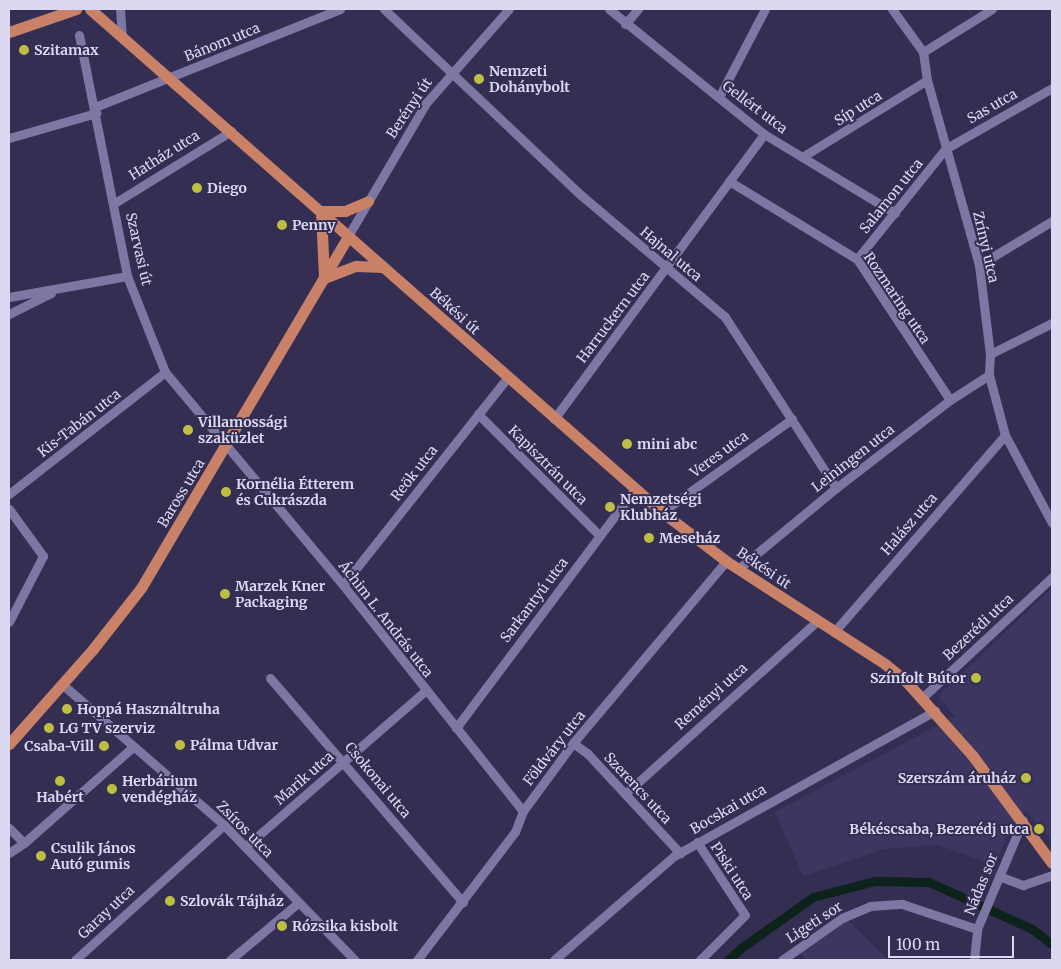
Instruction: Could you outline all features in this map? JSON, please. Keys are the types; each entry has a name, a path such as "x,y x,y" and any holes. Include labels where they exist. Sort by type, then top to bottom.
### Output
{"main road":[{"path":"40,20 48,9"},
{"path":"9,32 76,9"},
{"path":"90,9 348,236"},
{"path":"321,211 345,211 368,201"},
{"path":"321,211 324,278 356,266 383,267"},
{"name":"Békési út","path":"348,236 507,378 662,512 726,561 885,664 923,697 1023,820 1052,863"},
{"name":"Baross utca","path":"9,744 62,684 141,588 348,236"}],"street":[{"path":"120,9 122,36"},
{"name":"Bánom utca","path":"9,138 95,110 340,9"},
{"name":"Hajnal utca","path":"384,9 582,196 725,317 836,488"},
{"name":"Berényi út","path":"348,236 413,123 451,72 510,9"},
{"name":"Gellért utca","path":"609,9 625,24 764,134 895,214"},
{"path":"625,24 638,9"},
{"path":"719,97 765,9"},
{"name":"Zrínyi utca","path":"893,9 923,52 926,80 979,265 990,354 989,375 1005,435 1052,523"},
{"path":"923,52 992,9"},
{"name":"Szarvasi út","path":"79,35 127,276 165,372 226,446"},
{"name":"Síp utca","path":"802,157 926,80"},
{"name":"Sas utca","path":"945,149 1052,88"},
{"name":"Hatház utca","path":"113,204 230,131"},
{"name":"Harruckern utca","path":"554,419 764,134"},
{"name":"Salamon utca","path":"857,259 895,214 945,149"},
{"name":"Rozmaring utca","path":"729,181 857,259 950,400"},
{"path":"979,265 1052,221"},
{"path":"9,298 127,276"},
{"path":"9,314 56,290"},
{"path":"990,354 1052,323"},
{"name":"Kis-Tabán utca","path":"9,494 165,372"},
{"name":"Leiningen utca","path":"738,569 836,488 950,400 989,375"},
{"name":"Reök utca","path":"343,585 507,378"},
{"name":"Kapisztrán utca","path":"478,414 599,535"},
{"name":"Veres utca","path":"662,512 792,419"},
{"name":"Halász utca","path":"834,632 1005,435"},
{"name":"Áchim L. András utca","path":"226,446 343,585 425,691 523,811"},
{"name":"Sarkantyú utca","path":"456,728 635,489"},
{"path":"9,509 43,556 9,622"},
{"name":"Földváry utca","path":"417,960 515,832 523,811 573,743 726,561"},
{"name":"Bezerédi utca","path":"923,697 1052,577"},
{"name":"Reményi utca","path":"624,794 817,621"},
{"name":"Csokonai utca","path":"270,678 344,761 462,902"},
{"name":"Zsíros utca","path":"62,684 133,748 224,825 355,960"},
{"name":"Marik utca","path":"245,847 425,691"},
{"name":"Bocskai utca","path":"554,960 680,853 935,711"},
{"name":"Szerencs utca","path":"573,743 680,853"},
{"path":"9,854 133,748"},
{"name":"Nádas sor","path":"974,960 972,927 984,916 998,876 1023,820"},
{"name":"Garay utca","path":"75,960 224,825"},
{"path":"9,828 24,843"},
{"name":"Piski utca","path":"697,842 744,915 700,960"},
{"path":"998,876 1023,885 1052,875"},
{"path":"230,960 298,903"},
{"name":"Ligeti sor","path":"782,960 842,918 870,906 902,904 972,927"}],"shaded area":[{"path":"1052,588 1052,842 1026,811 1009,829 996,865 937,845 884,849 803,876 775,812 955,716 938,696"},
{"path":"847,920 889,960 807,960 800,953"}],"waterway":[{"path":"728,960 741,948 813,897 875,881 929,882 1032,929 1052,944"}],"place":[{"name":"Szitamax","path":"24,50"},
{"name":"Nemzeti Dohánybolt","path":"479,79"},
{"name":"Diego","path":"197,188"},
{"name":"Penny","path":"282,225"},
{"name":"Villamossági szaküzlet","path":"188,430"},
{"name":"mini abc","path":"627,444"},
{"name":"Kornélia Étterem és Cukrászda","path":"226,492"},
{"name":"Nemzetségi Klubház","path":"610,507"},
{"name":"Meseház","path":"649,538"},
{"name":"Marzek Kner Packaging","path":"225,594"},
{"name":"Színfolt Bútor","path":"976,678"},
{"name":"Hoppá Használtruha","path":"67,709"},
{"name":"LG TV szerviz","path":"49,728"},
{"name":"Pálma Udvar","path":"180,745"},
{"name":"Csaba-Vill","path":"104,746"},
{"name":"Szerszám áruház","path":"1026,778"},
{"name":"Habért","path":"60,781"},
{"name":"Herbárium vendégház","path":"112,789"},
{"name":"Békéscsaba, Bezerédj utca","path":"1039,829"},
{"name":"Csulik János Autó gumis","path":"41,856"},
{"name":"Szlovák Tájház","path":"170,901"},
{"name":"Rózsika kisbolt","path":"282,926"}]}
